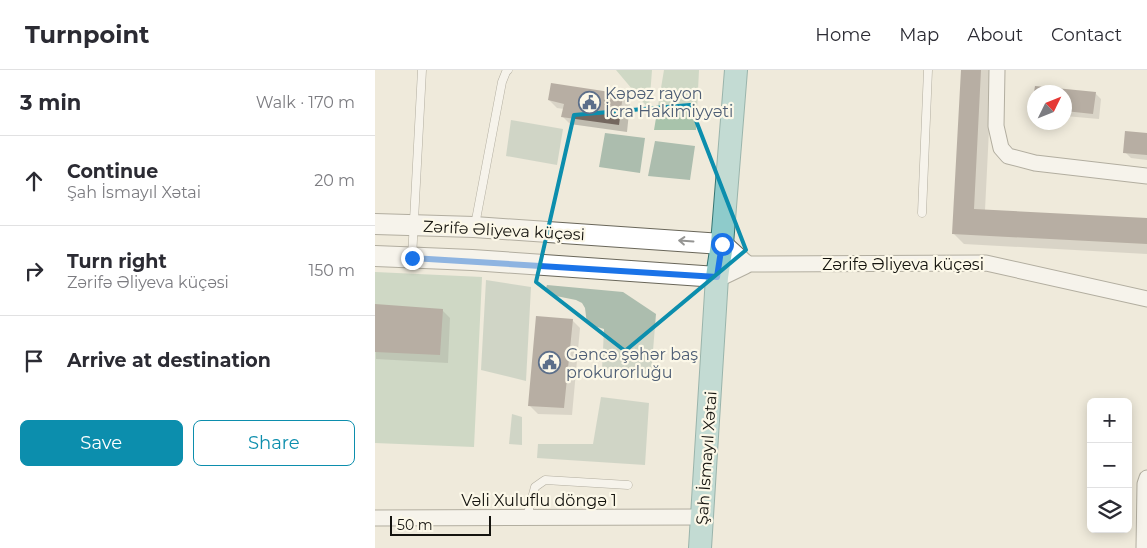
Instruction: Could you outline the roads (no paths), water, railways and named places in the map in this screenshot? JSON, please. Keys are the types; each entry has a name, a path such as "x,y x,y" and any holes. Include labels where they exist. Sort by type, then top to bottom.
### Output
{"main road":[{"name":"Şah İsmayıl Xətai","path":"700,548 717,277 722,244 737,70"}],"street":[{"path":"997,70 996,126 1001,148 1009,156 1035,162 1147,176"},
{"name":"Zərifə Əliyeva küçəsi","path":"375,224 475,227 722,244"},
{"path":"722,244 744,264"},
{"name":"Zərifə Əliyeva küçəsi","path":"375,256 717,277 744,264 986,263 1147,299"},
{"path":"1144,548 1145,484 1147,478"},
{"name":"Vəli Xuluflu döngə 1","path":"375,518 702,517"}],"lane":[{"path":"412,258 422,70"},
{"path":"475,227 502,82 508,70"},
{"path":"922,213 928,70"},
{"path":"527,517 535,487 545,480 628,485"}],"place":[{"name":"Kəpəz rayon İcra Hakimiyyəti","path":"589,102"},
{"name":"Gəncə şəhər baş prokurorluğu","path":"550,363"}]}
